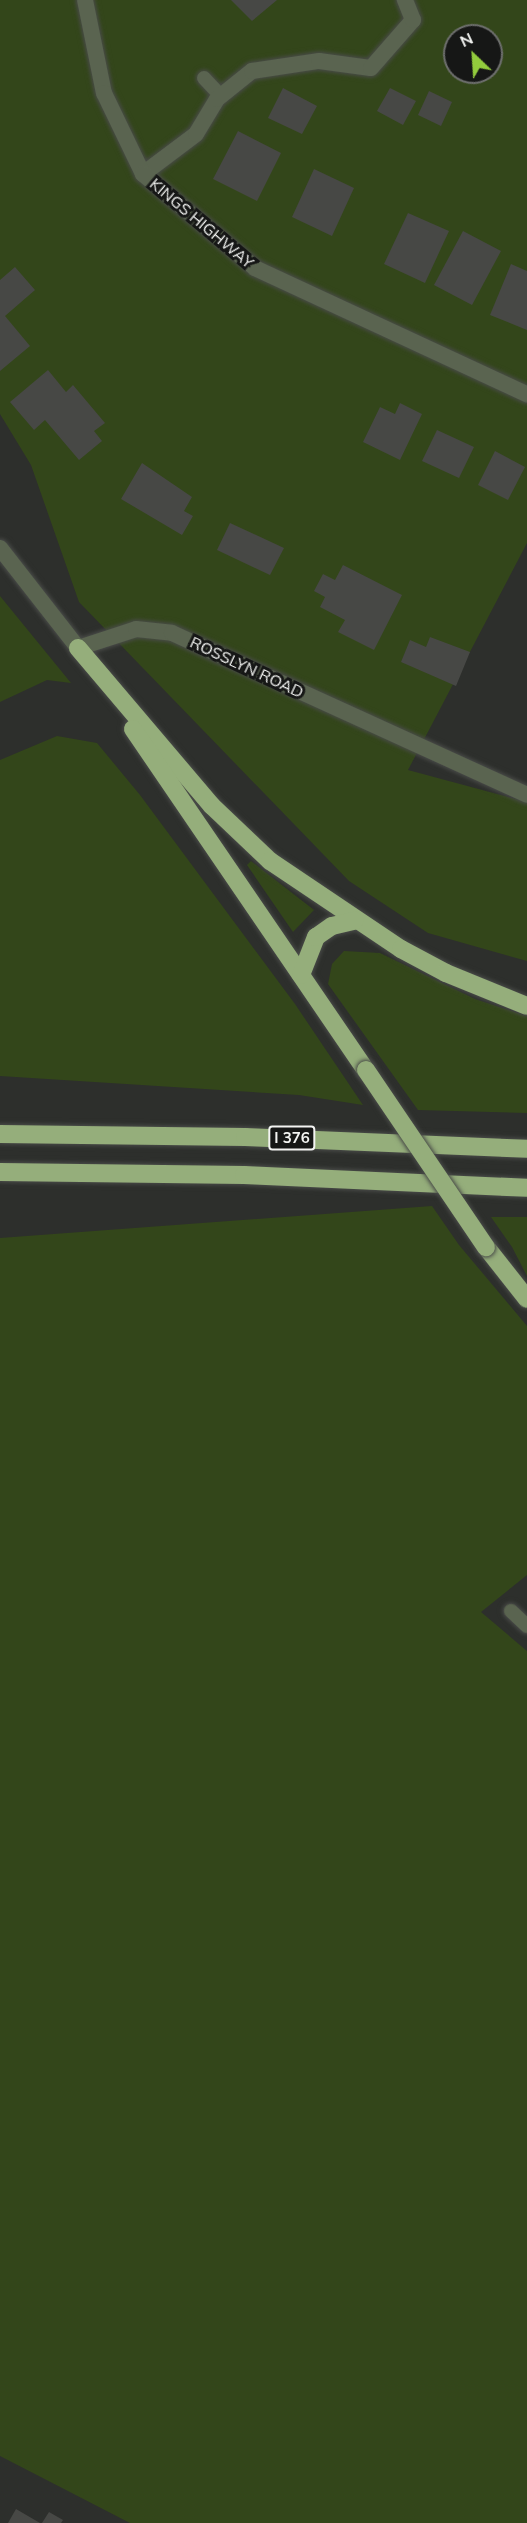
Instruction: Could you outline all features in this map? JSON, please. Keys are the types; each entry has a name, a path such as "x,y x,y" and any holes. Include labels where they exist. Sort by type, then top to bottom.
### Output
{"highway":[{"path":"78,648 238,833 354,921 446,973 527,1006"},
{"path":"78,648 486,1246 527,1299"},
{"path":"301,975 316,937 332,926 354,921"},
{"name":"I 376","path":"0,1132 527,1149"},
{"path":"0,1172 244,1175 527,1188"}],"street":[{"name":"KINGS HIGHWAY","path":"85,0 104,93 143,174 255,268 527,394"},
{"path":"143,174 196,134 221,96 252,71 319,61 371,69 413,20 405,0"},
{"path":"0,548 78,648"},
{"name":"ROSSLYN ROAD","path":"78,648 136,629 172,633 527,795"}],"lane":[{"path":"204,78 221,96"},
{"path":"511,1611 527,1626"}],"green space":[{"path":"0,0 527,0 527,543 408,770 527,802 527,961 428,933 349,881 79,602 31,465 0,414"},
{"path":"0,596 71,683 47,680 0,702"},
{"path":"57,736 97,743 140,795 295,1004 363,1105 299,1095 0,1076 0,760"},
{"path":"251,861 314,910 293,932 247,865"},
{"path":"344,951 380,953 475,999 527,1016 527,1113 418,1110 328,984 332,964"},
{"path":"432,1206 459,1245 527,1326 527,1575 481,1612 527,1651 527,2523 130,2523 0,2456 0,1238"},
{"path":"491,1217 527,1217 527,1276 512,1247"}],"building":[{"path":"231,0 277,0 252,21"},
{"path":"283,88 317,106 302,134 268,118"},
{"path":"390,88 416,101 403,125 377,111"},
{"path":"429,91 452,102 441,126 418,115"},
{"path":"238,131 281,153 257,201 213,179"},
{"path":"314,169 354,188 332,236 292,217"},
{"path":"408,213 449,231 425,283 384,264"},
{"path":"463,231 501,251 472,305 434,285"},
{"path":"511,264 527,271 527,330 490,315"},
{"path":"15,267 35,290 5,316 30,346 0,371 0,280"},
{"path":"48,370 66,392 73,385 105,423 94,431 102,441 79,460 45,420 34,430 10,402"},
{"path":"400,403 422,414 400,460 363,442 380,407 395,414"},
{"path":"437,430 474,447 459,478 422,461"},
{"path":"495,451 525,467 508,500 478,485"},
{"path":"142,463 192,497 184,511 193,516 182,535 121,499"},
{"path":"230,523 284,548 270,575 217,550"},
{"path":"343,565 402,595 374,650 338,632 345,620 320,607 325,597 314,591 323,574 335,580"},
{"path":"430,637 470,652 456,686 401,662 410,640 426,647"},
{"path":"16,2509 40,2523 8,2523"},
{"path":"49,2512 63,2520 61,2523 42,2523"}]}
